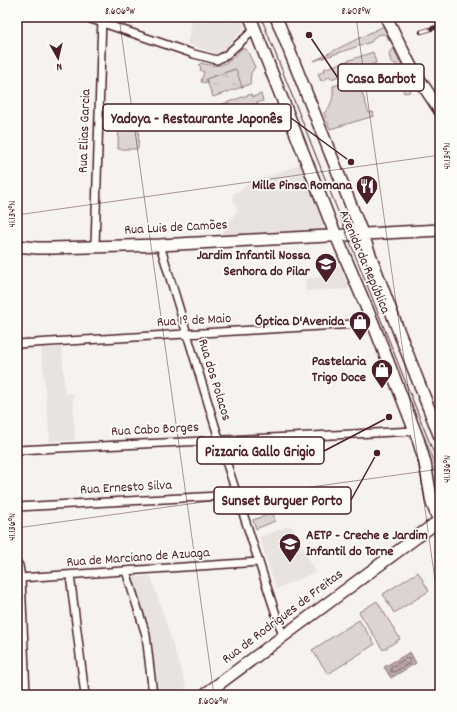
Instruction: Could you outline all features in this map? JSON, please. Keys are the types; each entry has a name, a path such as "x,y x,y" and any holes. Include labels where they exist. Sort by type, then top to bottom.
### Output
{"main road":[{"name":"Avenida da República","path":"250,17 415,431 425,463 432,504 439,521"},
{"name":"Avenida da República","path":"276,17 362,233 397,328 439,434"},
{"path":"386,17 410,65 440,111"},
{"name":"Rua Luis de Camões","path":"17,246 36,248 160,245 440,230"},
{"path":"415,431 439,434"},
{"name":"Rua de Rodrigues de Freitas","path":"204,695 439,521"},
{"path":"17,566 19,578 24,695"}],"street":[{"path":"85,17 101,20 194,54 217,60 226,55 255,29"},
{"name":"Rua Elias Garcia","path":"95,246 101,20"},
{"name":"Rua dos Polacos","path":"160,245 236,495 283,636"},
{"name":"Rua 1º de Maio","path":"17,344 373,323"},
{"name":"Rua Cabo Borges","path":"17,450 415,431"},
{"name":"Rua Ernesto Silva","path":"17,507 236,495"},
{"name":"Rua de Marciano de Azuaga","path":"19,578 259,562"},
{"path":"126,571 146,635 153,695"},
{"path":"70,575 85,695"}],"shaded area":[{"path":"193,17 207,23 210,18 243,21 245,27 221,54 217,54 187,44"},
{"path":"300,164 324,225 321,230 221,235 237,210 232,196 234,193 243,189 244,185"},
{"name":"Jardim Infantil Nossa Senhora do Pilar","path":"322,266 340,266 350,289 306,291 305,278 323,277"},
{"path":"41,348 62,348 65,394 73,393 75,440 50,441"},
{"name":"AETP - Creche e Jardim Infantil do Torne","path":"291,525 316,572 276,589 259,537"},
{"path":"151,576 189,695 156,695 130,577"}],"green space":[{"path":"386,25 392,40 389,41 387,36 383,34 377,35 371,42 314,61 339,48"},
{"path":"242,48 247,50 255,67 251,73 250,84 242,87 235,69 206,79 208,83 201,82 204,72 200,70 201,67 199,65 201,63 208,65 224,64 233,58"},
{"path":"394,49 399,61 413,84 410,92 404,93 396,64 391,62 389,54 391,50"},
{"path":"373,52 376,63 331,79 329,77 321,81 318,74 325,71 324,69"},
{"path":"236,69 242,87 213,97 206,79"},
{"path":"355,80 358,91 361,90 369,113 373,112 374,116 330,129 324,113 332,101 333,86"},
{"path":"251,94 253,97 261,94 263,101 256,103 258,105 221,118 221,114 217,116 215,111 219,109 217,106"},
{"path":"120,114 142,114 142,123 139,123 138,149 118,149"},
{"path":"423,436 440,476 440,506"},
{"path":"273,513 275,521 256,529 253,520"},
{"path":"418,572 429,591 394,613 383,594"},
{"path":"377,601 400,639 383,650 359,612"},
{"path":"359,620 375,644 328,674 312,650"}],"water":[{"path":"410,652 416,663 391,678 384,667"}],"tram line":[{"path":"261,17 440,469"}],"railway":[{"path":"421,32 440,26"}],"place":[{"name":"Casa Barbot","path":"309,35"},
{"name":"Yadoya - Restaurante Japonês","path":"351,162"},
{"name":"Mille Pinsa Romana","path":"367,206"},
{"name":"Jardim Infantil Nossa Senhora do Pilar","path":"326,284"},
{"name":"Óptica D'Avenida","path":"360,342"},
{"name":"Pastelaria Trigo Doce","path":"382,390"},
{"name":"Pizzaria Gallo Grigio","path":"389,417"},
{"name":"Sunset Burguer Porto","path":"377,453"},
{"name":"AETP - Creche e Jardim Infantil do Torne","path":"290,564"}]}
